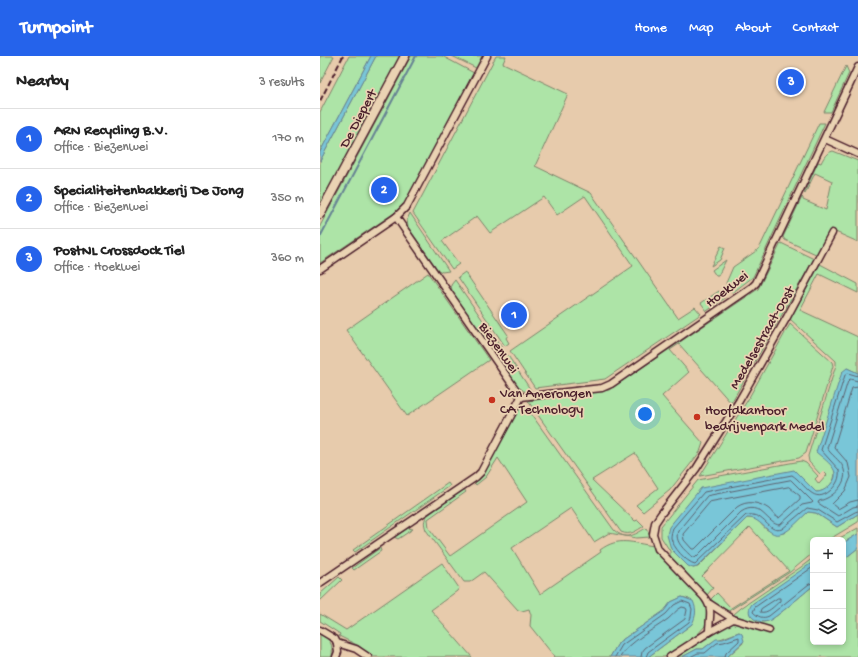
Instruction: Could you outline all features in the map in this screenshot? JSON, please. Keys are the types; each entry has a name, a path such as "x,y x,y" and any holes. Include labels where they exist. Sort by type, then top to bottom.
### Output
{"main road":[{"name":"De Diepert","path":"320,214 405,56"}],"street":[{"path":"320,269 396,217 408,206 487,56"},
{"name":"Hoekwei","path":"521,397 602,388 611,384 752,287 756,283 772,251 858,67"},
{"path":"825,139 858,154"},
{"name":"Biezenwei","path":"396,217 521,397"},
{"name":"Medelsestraat-Oost","path":"769,630 733,619 710,604 658,549 653,534 655,523 696,469 739,401 791,311 832,233"},
{"path":"320,583 476,477 481,472 521,397"},
{"path":"709,632 710,604"},
{"path":"670,657 709,632 733,619"},
{"path":"320,630 336,639 338,652 336,657"},
{"path":"337,643 356,649 368,657"}],"green space":[{"path":"320,56 334,56 320,83"},
{"path":"349,56 371,56 320,152 320,112"},
{"path":"376,56 400,56 320,207 320,161"},
{"path":"411,56 442,56 474,73 403,207 320,263 320,226"},
{"path":"452,56 482,56 476,68"},
{"path":"496,56 506,56 503,63 568,94 535,166 591,193 678,318 695,307 701,314 605,379 535,388 510,351 633,266 585,196 557,215 544,197 490,233 477,216 442,241 459,264 452,269 413,213"},
{"path":"846,66 849,73 831,112 824,112"},
{"path":"819,123 825,123 753,277 732,293 726,283 733,267 759,249"},
{"path":"833,151 858,161 858,242 831,230 818,255 785,240 783,237 802,197 803,200 826,210 832,181 815,173 805,194 804,193 818,162 821,163 829,153"},
{"path":"410,213 449,271 442,272 438,270 408,227 407,220"},
{"path":"781,243 814,259 731,403 679,344 670,350 689,372 662,396 703,443 700,452 670,490 643,512 636,505 658,488 635,453 592,480 635,521 638,520 644,526 630,533 621,532 528,401 609,390 758,289"},
{"path":"721,246 725,248 720,260 711,266"},
{"path":"726,260 718,276 716,276 712,270"},
{"path":"820,264 858,284 858,293 819,274 800,310 858,337 858,373 847,368 834,478 827,488 820,492 816,492 794,470 693,568 698,567 747,518 755,519 764,528 775,533 784,533 808,512 816,513 837,527 858,514 858,522 833,537 810,537 810,555 790,572 727,612 716,605 711,599 717,593 731,608 789,571 750,527 702,576 713,588 707,595 670,558 670,551 661,537 661,526 698,480 801,461 806,463 818,476 815,479 819,484 827,475 823,471 820,474 809,462 808,456 836,361 790,319"},
{"path":"465,272 508,335 506,338 509,343 505,346 458,277"},
{"path":"428,273 489,360 407,416 346,330"},
{"path":"455,280 502,348 493,350 452,291 451,285"},
{"path":"719,291 725,298 707,311 701,303"},
{"path":"790,324 832,362 833,366 806,453 799,458 700,476 747,401"},
{"path":"507,354 532,392 521,390 509,376 500,361 502,356"},
{"path":"524,404 614,530 622,535 630,536 646,528 650,537 636,538 609,533 594,542 571,508 512,548 540,594 601,552 600,550 613,543 632,542 654,546 657,552 701,597 707,607 705,626 697,635 665,657 648,657 692,624 689,599 682,597 671,602 664,611 619,642 610,657 553,657 554,656 530,626 531,615 529,609 522,611 518,610 484,572 470,582 464,582 426,530 424,522 428,515 464,489 466,492 428,519 429,528 450,556 527,502 498,458 486,477 476,485 474,482 481,477 521,406"},
{"path":"448,483 450,486 355,552 353,550"},
{"path":"408,528 413,529 398,539 394,537"},
{"path":"858,528 858,534 846,541 846,537 842,537"},
{"path":"380,548 381,551 354,570 352,568"},
{"path":"858,548 858,657 727,657 743,643 741,633 739,632 712,642 703,649 697,649 682,657 675,657 728,625 736,622 770,627 733,615 810,560 810,565 752,604 750,615 758,621 768,621 783,611 810,588 810,645 846,645 846,558"},
{"path":"442,563 459,588 431,610 472,657 373,657 359,646 339,636 340,634 320,621 320,614 346,630"},
{"path":"339,577 342,580 320,601 320,594"},
{"path":"320,634 329,640 332,649 332,657 320,657"}],"water":[{"path":"371,56 376,56 320,161 320,152"},
{"path":"847,368 858,373 858,514 837,527 816,513 808,512 796,524 783,533 778,534 769,531 757,521 747,518 697,567 693,568 688,566 671,549 667,535 669,527 701,488 794,470 816,492 824,490 830,485 834,480 834,471 829,463 816,452 842,372"},
{"path":"858,534 858,548 846,558 846,541"},
{"path":"810,564 810,588 772,619 763,622 754,619 749,613 752,604"},
{"path":"682,597 693,601 696,613 692,624 648,657 610,657 619,642 664,611 671,602"},
{"path":"739,632 742,634 744,641 727,657 682,657 697,649 703,649 716,639 723,639"}],"waterway":[{"path":"320,237 416,56"}],"railway":[{"path":"320,101 343,56"}],"place":[{"name":"PostNL Crossdock Tiel","path":"791,82"},
{"name":"Specialiteitenbakkerij De Jong","path":"384,190"},
{"name":"ARN Recycling B.V.","path":"514,315"},
{"name":"Van Amerongen CA Technology","path":"492,400"},
{"name":"Hoofdkantoor bedrijvenpark Medel","path":"697,417"}]}
